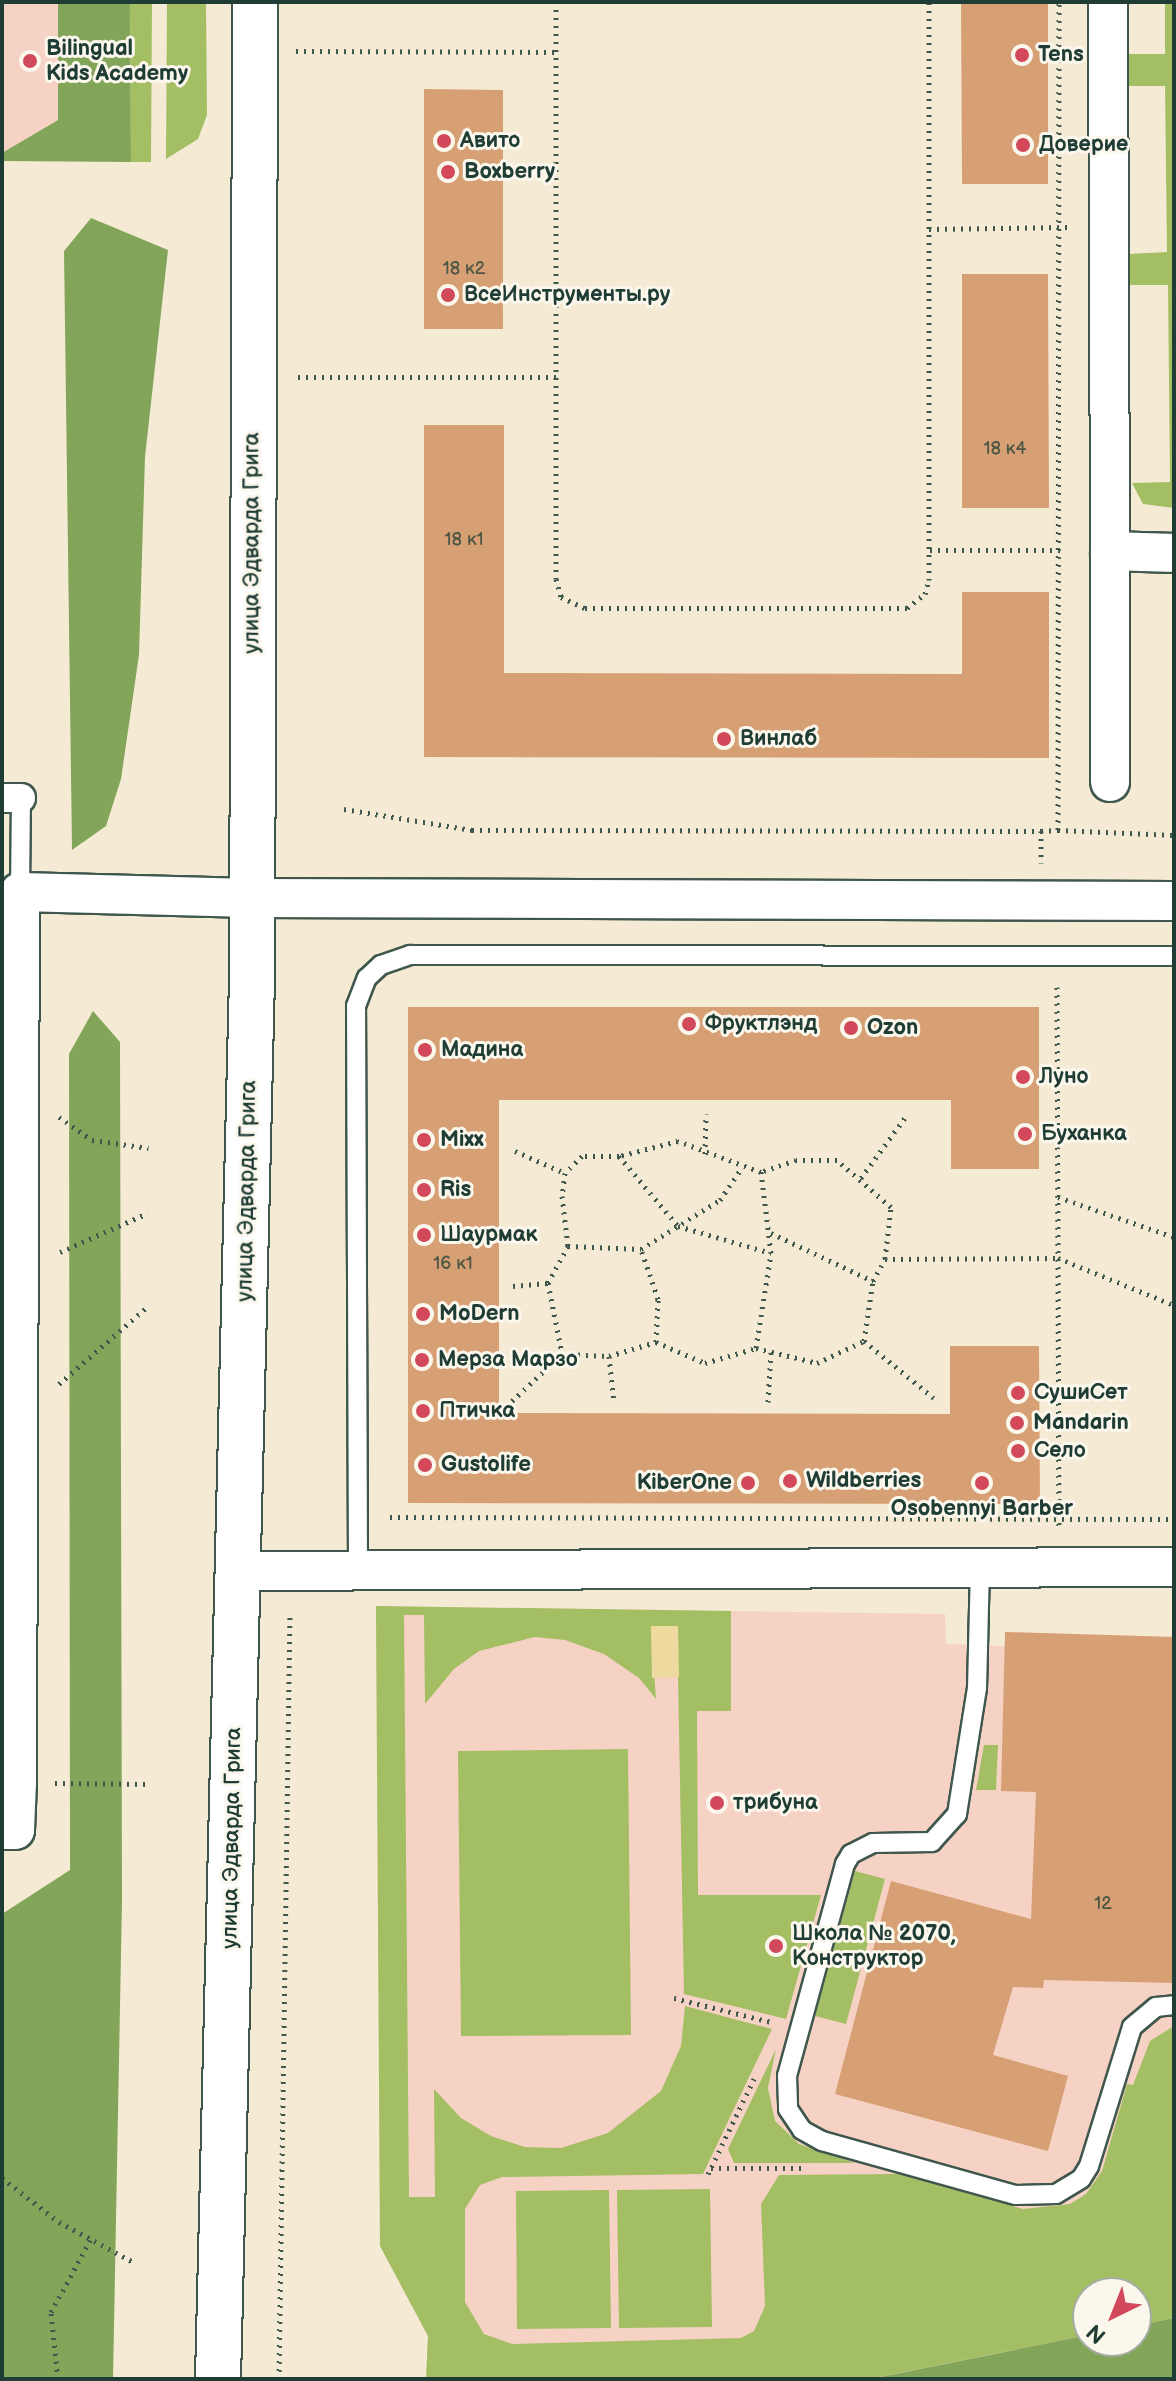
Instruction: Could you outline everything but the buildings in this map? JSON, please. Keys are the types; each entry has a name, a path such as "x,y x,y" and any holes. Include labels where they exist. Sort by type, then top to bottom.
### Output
{"street":[{"name":"улица Эдварда Грига","path":"218,2379 239,1571 251,898 255,2"},
{"path":"1108,2 1110,782"},
{"path":"1110,551 1174,553"},
{"path":"2,1830 15,1830 17,1782 10,1734 18,1420 19,1090 11,974 20,892 251,898 1174,901"},
{"path":"239,1571 358,1567 1174,1567"}],"lane":[{"path":"11,798 20,892"},
{"path":"358,1567 356,1006 367,978 381,965 410,955 1174,956"},
{"path":"980,1566 977,1688 957,1814 932,1842 873,1843 851,1854 840,1875 785,2092 794,2121 811,2136 1016,2195 1042,2197 1069,2188 1089,2166 1132,2027 1156,2007 1174,2005"}],"path":[{"path":"556,2 556,579 561,597 572,606 907,608 925,594 930,550 929,2"},
{"path":"1058,830 1059,2"},
{"path":"255,50 556,52"},
{"path":"929,229 1108,226"},
{"path":"253,377 557,377"},
{"path":"930,550 1110,551"},
{"path":"344,809 472,830 1058,830 1174,835"},
{"path":"1041,831 1041,854"},
{"path":"1041,990 1057,990 1059,1566"},
{"path":"19,1090 92,1140 148,1148"},
{"path":"705,1154 706,1114"},
{"path":"861,1178 907,1115"},
{"path":"562,1354 548,1283 568,1246 562,1196 565,1173 582,1156 619,1156 678,1141 741,1169 761,1172 796,1160 837,1160 891,1207 885,1259 873,1281 864,1341"},
{"path":"515,1151 565,1173"},
{"path":"619,1156 678,1226 771,1253"},
{"path":"568,1246 641,1249 720,1200 741,1169"},
{"path":"756,1348 771,1253 771,1233 761,1172"},
{"path":"1058,1197 1174,1237"},
{"path":"19,1270 148,1213"},
{"path":"771,1233 873,1281"},
{"path":"641,1249 658,1299 656,1342"},
{"path":"885,1259 1058,1258 1174,1305"},
{"path":"513,1286 548,1283"},
{"path":"18,1420 148,1306"},
{"path":"512,1401 562,1354 609,1356 656,1342 705,1363 756,1348 817,1363 864,1341"},
{"path":"864,1341 934,1398"},
{"path":"768,1402 771,1352"},
{"path":"609,1356 614,1403"},
{"path":"390,1505 390,1521 1174,1519"},
{"path":"279,2379 291,1568"},
{"path":"17,1782 150,1784"},
{"path":"674,1998 799,2029"},
{"path":"708,2174 760,2068"},
{"path":"2,2178 91,2239 135,2263"},
{"path":"58,2379 51,2312 91,2239"}],"shaded area":[{"name":"Bilingual Kids Academy","path":"2,2 58,2 58,120 2,153"},
{"name":"Школа № 2070, Конструктор","path":"376,1606 945,1614 946,1644 1005,1646 1005,1632 1174,1637 1174,2318 1152,2323 1152,2277 1072,2277 1072,2338 869,2379 426,2379 428,2336 380,2246"}],"green space":[{"path":"58,2 130,2 131,162 2,161 2,153 58,120"},
{"path":"130,2 152,2 151,162 131,162"},
{"path":"167,2 206,2 207,115 198,139 166,159"},
{"path":"1165,2 1174,2 1174,508 1143,504 1132,483 1170,482 1168,285 1130,285 1129,254 1167,252 1165,86 1128,86 1128,54 1165,54"},
{"path":"91,218 168,250 145,457 139,655 121,779 106,826 72,850 64,251"},
{"path":"93,1011 120,1042 122,1901 113,2379 2,2379 2,1914 70,1870 69,1054"},
{"path":"376,1606 731,1611 731,1711 697,1711 698,1895 821,1895 786,2019 684,1994 678,1677 651,1627 656,1699 639,1678 604,1654 565,1640 535,1637 479,1651 454,1669 425,1704 424,1615 404,1615 409,2197 435,2197 434,2089 461,2118 491,2136 525,2147 561,2148 608,2133 661,2091 681,2046 685,2006 772,2029 703,2174 502,2177 480,2185 465,2209 465,2302 484,2334 512,2344 741,2338 754,2331 765,2306 761,2204 779,2175 898,2174 1023,2209 1070,2204 1086,2194 1102,2171 1127,2084 1133,2085 1150,2041 1174,2026 1174,2318 1152,2323 1152,2277 1072,2277 1072,2338 869,2379 426,2379 428,2336 380,2246"},
{"path":"984,1745 998,1745 996,1790 976,1790"},
{"path":"628,1749 631,2035 461,2036 458,1751"},
{"path":"855,1871 885,1879 846,2024 815,2016"},
{"path":"776,2049 768,2088 775,2121 799,2144 855,2163 734,2163 728,2149"},
{"path":"710,2189 712,2327 619,2328 617,2190"},
{"path":"609,2190 611,2328 517,2329 516,2191"},
{"path":"1174,2318 1174,2379 870,2379 1072,2338 1072,2357 1152,2357 1152,2323"}],"sand":[{"path":"651,1626 678,1626 679,1677 652,1678"}],"place":[{"name":"Tens","path":"1022,55"},
{"name":"Bilingual Kids Academy","path":"30,61"},
{"name":"Авито","path":"444,141"},
{"name":"Доверие","path":"1023,145"},
{"name":"Boxberry","path":"448,172"},
{"name":"ВсеИнструменты.ру","path":"448,295"},
{"name":"Винлаб","path":"724,739"},
{"name":"Фруктлэнд","path":"689,1024"},
{"name":"Ozon","path":"851,1028"},
{"name":"Мадина","path":"425,1050"},
{"name":"Луно","path":"1023,1077"},
{"name":"Буханка","path":"1025,1134"},
{"name":"Mixx","path":"424,1140"},
{"name":"Ris","path":"424,1190"},
{"name":"Шаурмак","path":"424,1235"},
{"name":"MoDern","path":"423,1314"},
{"name":"Мерза Марзо","path":"422,1360"},
{"name":"СушиСет","path":"1018,1393"},
{"name":"Птичка","path":"423,1411"},
{"name":"Mandarin","path":"1017,1423"},
{"name":"Село","path":"1018,1451"},
{"name":"Gustolife","path":"425,1465"},
{"name":"Wildberries","path":"790,1481"},
{"name":"KiberOne","path":"748,1483"},
{"name":"Osobennyi Barber","path":"982,1483"},
{"name":"трибуна","path":"717,1803"},
{"name":"Школа № 2070, Конструктор","path":"776,1946"}]}
